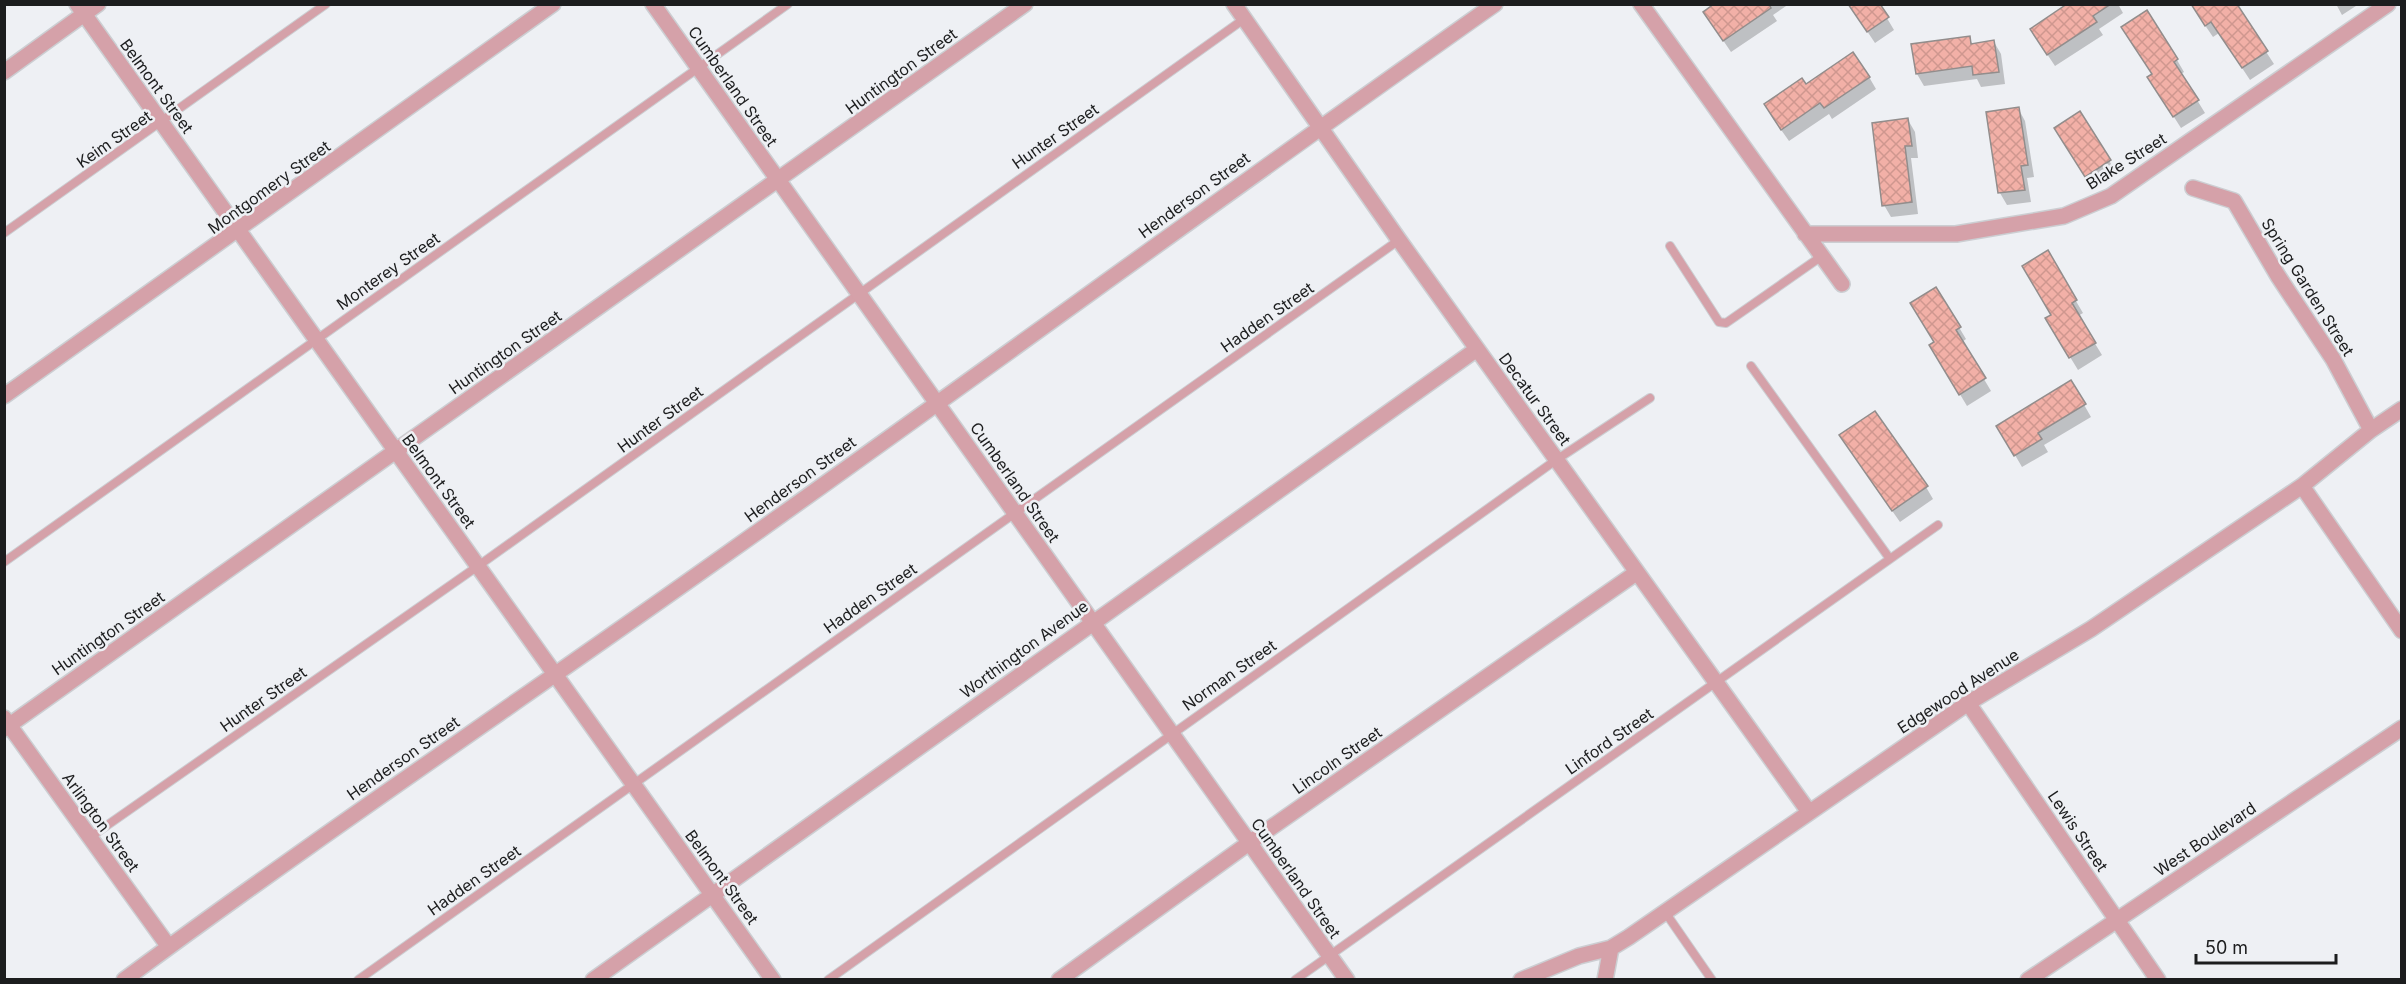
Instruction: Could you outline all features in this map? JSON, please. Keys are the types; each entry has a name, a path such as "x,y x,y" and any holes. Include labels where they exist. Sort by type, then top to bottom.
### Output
{"street":[{"path":"4,72 80,10 98,4"},
{"name":"Montgomery Street","path":"4,396 553,4"},
{"name":"Cumberland Street","path":"653,4 1347,980"},
{"name":"Huntington Street","path":"6,724 779,181 1025,4"},
{"name":"Decatur Street","path":"1234,4 1399,240 1809,812"},
{"name":"Henderson Street","path":"124,980 554,673 731,551 1320,127 1495,4"},
{"path":"1641,4 1842,284"},
{"name":"Blake Street","path":"1805,234 1956,234 2064,216 2111,196 2388,4"},
{"name":"Belmont Street","path":"80,10 773,980"},
{"name":"Spring Garden Street","path":"2193,188 2234,201 2278,276 2333,359 2371,430"},
{"name":"Worthington Avenue","path":"593,980 1477,349"},
{"name":"Edgewood Avenue","path":"1521,980 1579,956 1611,948 1968,703 2091,629 2302,486 2371,430 2402,409"},
{"path":"2302,486 2402,631"},
{"name":"Lincoln Street","path":"1059,980 1250,843 1636,573"},
{"name":"Lewis Street","path":"1968,703 2158,980"},
{"name":"Arlington Street","path":"6,724 169,947"},
{"name":"West Boulevard","path":"2028,980 2402,728"},
{"path":"1605,980 1611,948"}],"lane":[{"name":"Keim Street","path":"4,233 326,4"},
{"name":"Monterey Street","path":"4,562 788,4"},
{"name":"Hunter Street","path":"89,838 478,566 1244,19"},
{"name":"Hadden Street","path":"358,980 1399,240"},
{"path":"1670,246 1719,322 1726,323 1822,256"},
{"path":"1751,366 1890,559"},
{"name":"Norman Street","path":"828,980 1556,460 1650,398"},
{"name":"Linford Street","path":"1295,980 1938,525"},
{"path":"1665,912 1712,980"}],"building":[{"path":"1714,4 1769,4 1771,8 1723,41 1703,12"},
{"path":"1848,4 1880,4 1889,17 1867,32"},
{"path":"2067,4 2111,4 2093,16 2097,22 2047,55 2030,29"},
{"path":"2191,4 2237,4 2268,51 2242,68 2211,22 2205,26"},
{"path":"2147,10 2178,59 2174,62 2199,100 2173,117 2147,77 2152,74 2121,27"},
{"path":"1970,36 1971,44 1994,40 1999,72 1973,75 1972,66 1916,74 1911,44"},
{"path":"1853,52 1870,77 1824,108 1820,103 1781,130 1764,104 1802,78 1806,84"},
{"path":"2019,107 2028,165 2021,166 2025,190 1998,193 1986,112"},
{"path":"2080,111 2111,160 2085,177 2054,128"},
{"path":"1908,118 1912,146 1905,146 1912,202 1882,206 1872,123"},
{"path":"2048,250 2077,300 2072,303 2096,343 2069,358 2045,318 2051,315 2022,266"},
{"path":"1936,287 1961,327 1956,330 1986,378 1959,395 1929,345 1934,342 1910,303"},
{"path":"2071,380 2086,404 2038,433 2042,439 2014,456 1996,426"},
{"path":"1875,411 1928,486 1892,511 1839,435"}]}
